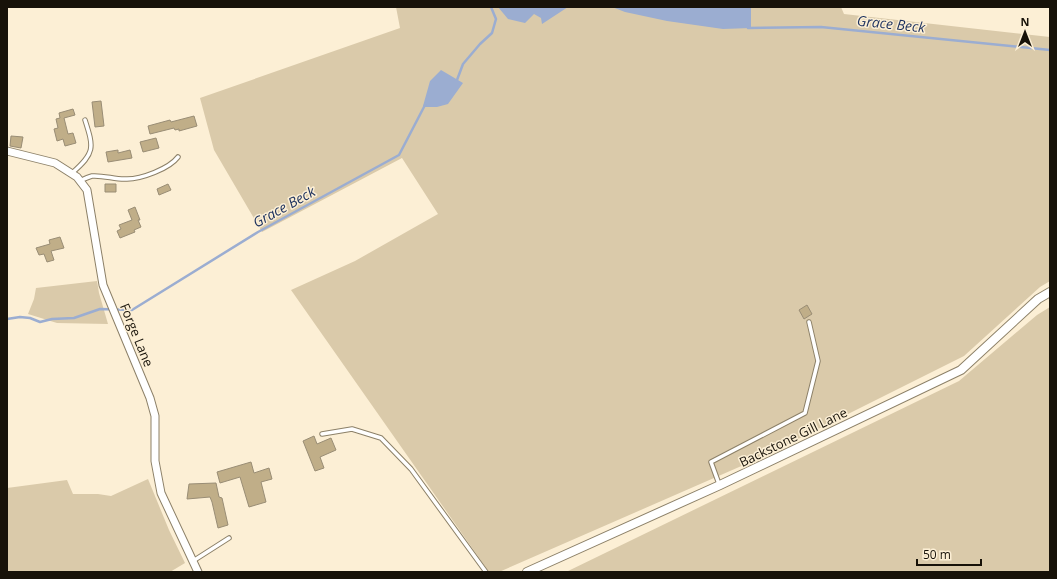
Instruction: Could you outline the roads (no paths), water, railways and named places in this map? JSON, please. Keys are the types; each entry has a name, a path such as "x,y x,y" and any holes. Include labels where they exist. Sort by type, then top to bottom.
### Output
{"street":[{"name":"Forge Lane","path":"7,151 55,163 77,177 87,190 103,285 150,398 155,416 155,461 161,493 198,572"},
{"name":"Backstone Gill Lane","path":"526,572 720,485 961,370 1038,299 1050,292"}],"lane":[{"path":"72,173 83,164 91,151 92,141 85,120"},
{"path":"80,181 92,176 125,179 135,178 165,168 173,163 178,157"},
{"path":"720,485 710,462 805,413 818,361 809,322"},
{"path":"322,434 352,430 381,438 411,469 486,572"},
{"path":"193,561 228,538"}],"water":[{"path":"498,7 568,7 542,24 541,18 534,14 525,23 508,19"},
{"path":"612,7 751,7 751,28 723,29 667,21 625,12"},
{"path":"441,70 463,83 448,104 437,107 424,107 430,81"}],"waterway":[{"name":"Grace Beck","path":"456,81 463,64 480,44 492,33 496,19 491,7"},
{"name":"Grace Beck","path":"748,28 821,27 1050,50"},
{"name":"Grace Beck","path":"7,319 20,317 30,318 40,322 52,319 74,318 100,309 132,310 258,232 399,155 425,105"}]}
